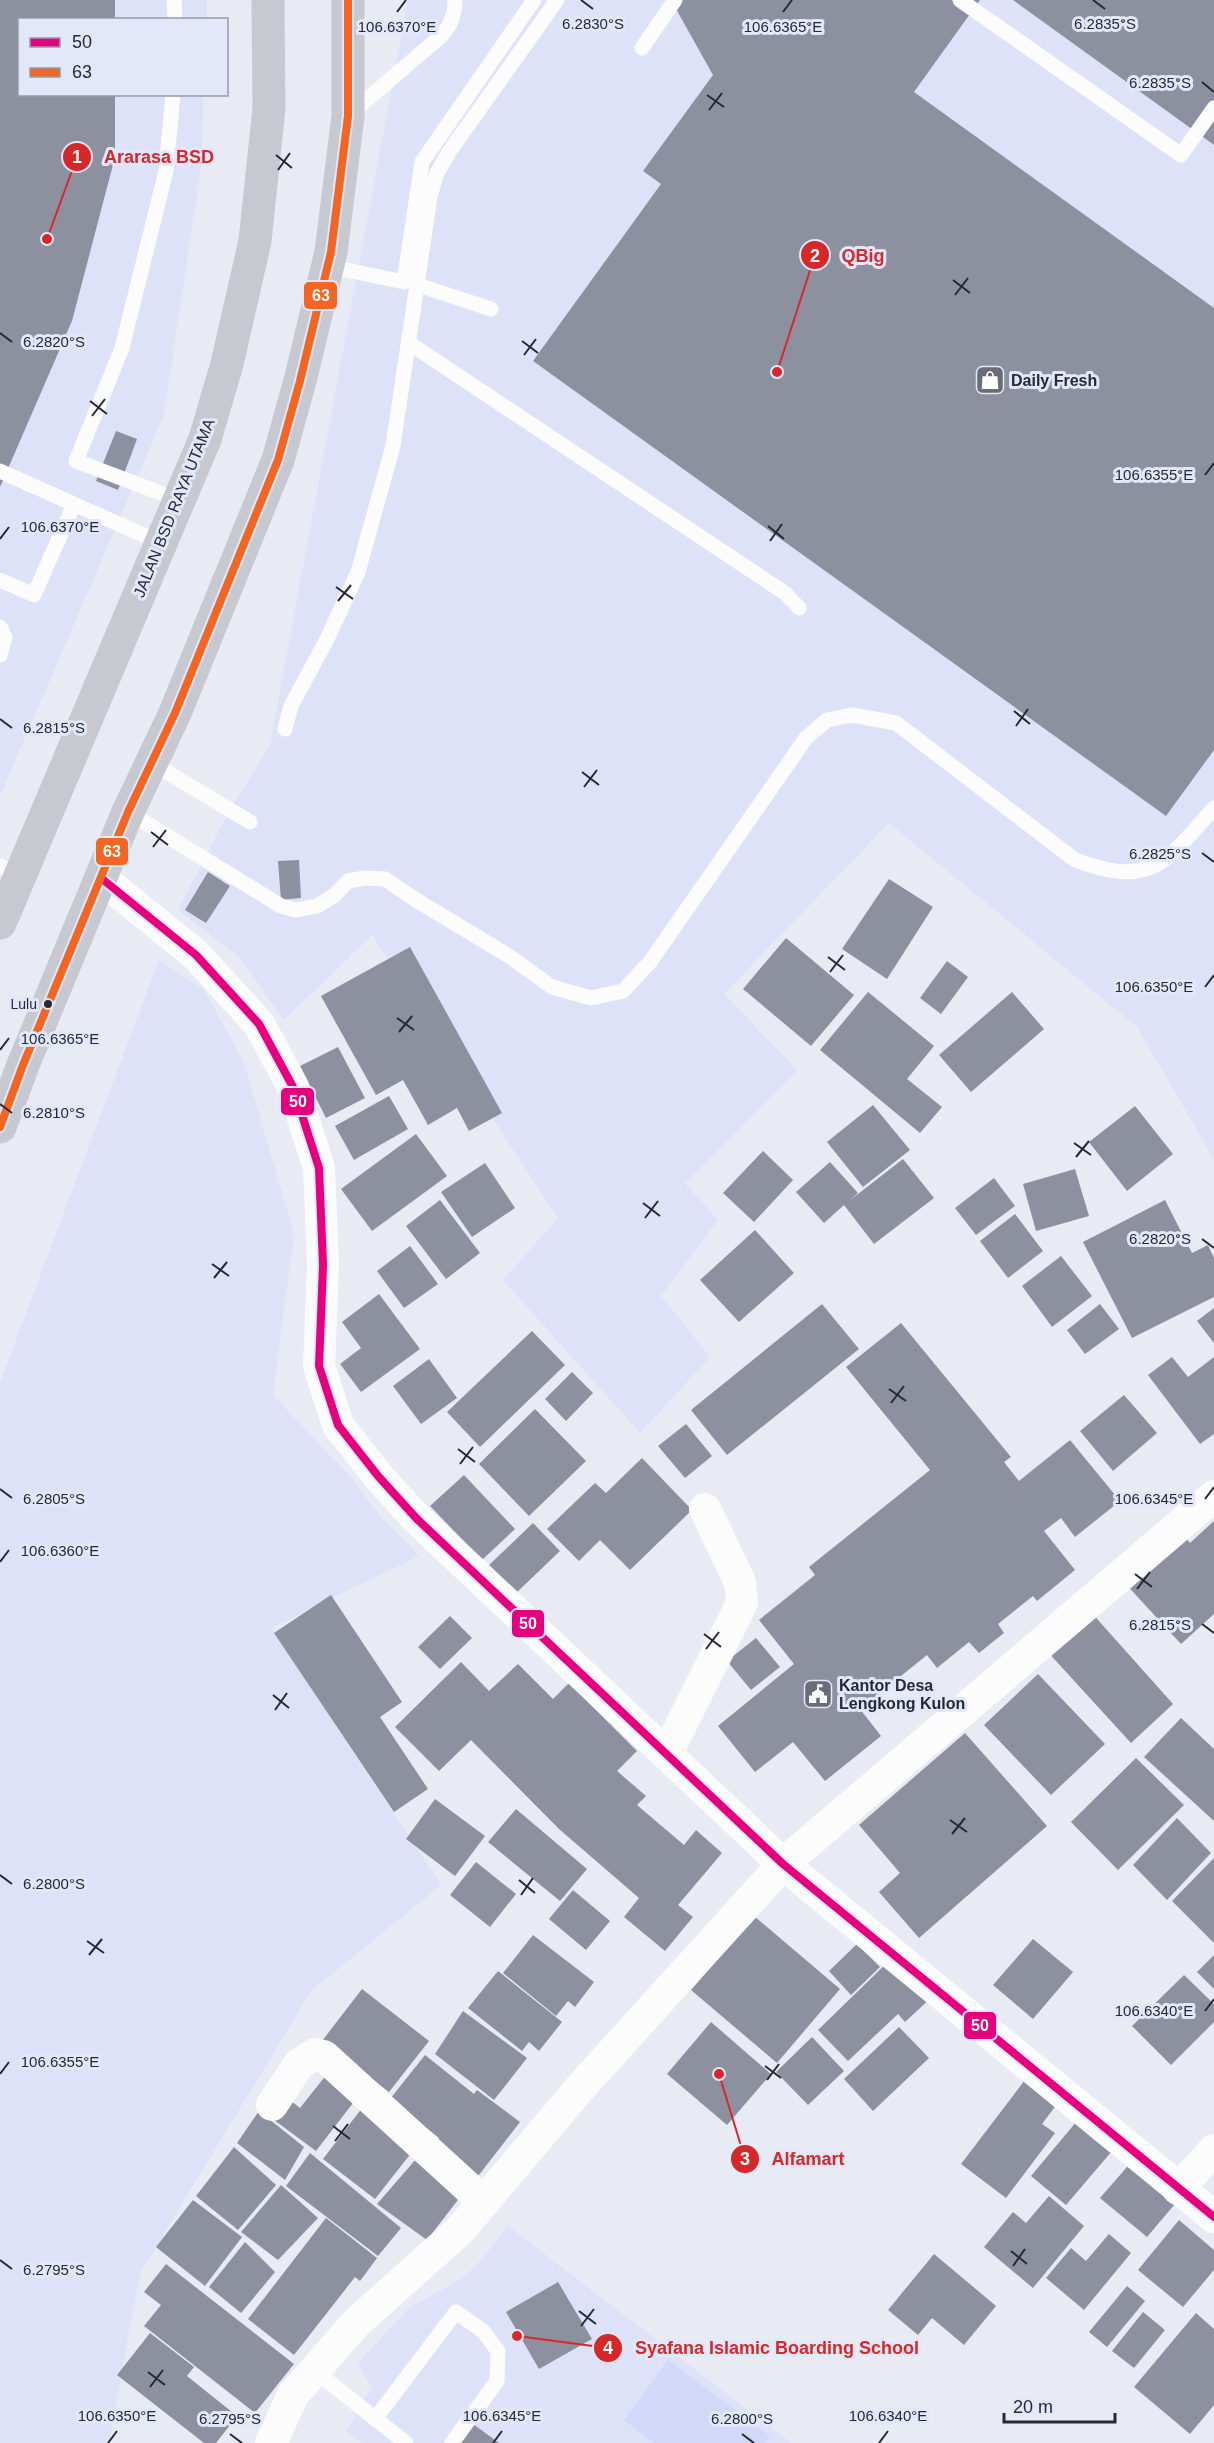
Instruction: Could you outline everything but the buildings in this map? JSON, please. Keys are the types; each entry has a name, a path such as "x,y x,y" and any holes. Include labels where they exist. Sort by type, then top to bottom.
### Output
{"main road":[{"name":"JALAN BSD RAYA UTAMA","path":"0,923 10,871 161,543 205,439 227,364 255,241 269,108 268,0"},
{"path":"0,1127 128,812 175,713 278,460 328,266 348,116 348,0"}],"street":[{"path":"101,878 196,955 259,1024 292,1087 319,1168 322,1265 319,1366 338,1425 378,1476 417,1519 783,1864 1214,2217"},
{"path":"271,2443 293,2395 356,2324 460,2230 580,2088 783,1864 1214,1496"},
{"path":"667,1753 742,1603 741,1582 705,1509"},
{"path":"272,2105 299,2064 315,2054 324,2056 483,2202"},
{"path":"1178,2189 1214,2150"}],"lane":[{"path":"174,0 175,18"},
{"path":"348,116 441,36 455,12 455,0"},
{"path":"328,266 404,282 422,162 534,0"},
{"path":"285,729 291,706 327,639 358,572 393,446 430,197 436,175 448,152 557,0"},
{"path":"642,48 675,0"},
{"path":"960,0 1181,155 1214,108"},
{"path":"173,96 166,171 122,348 76,461 179,500"},
{"path":"418,285 491,309"},
{"path":"410,343 785,593 799,608"},
{"path":"0,471 161,543"},
{"path":"0,579 34,595 74,504"},
{"path":"0,627 5,637 0,655"},
{"path":"128,812 281,906 296,910 317,906 335,895 348,881 365,878 386,879 416,900 509,956 552,987 591,999 623,991 650,962 806,738 827,720 852,715 896,723 1076,860 1100,869 1120,873 1149,870 1171,856 1214,808"},
{"path":"152,763 250,822"},
{"path":"375,2419 456,2312 483,2331 498,2351 497,2381 452,2443"},
{"path":"315,2371 406,2443"}],"shaded area":[{"path":"0,0 207,0 207,18 18,18 18,96 204,96 201,168 164,415 0,796"},
{"path":"408,0 1214,0 1214,1159 1137,1027 889,823 724,994 798,1071 685,1183 718,1220 661,1296 710,1357 640,1433 503,1280 558,1218 372,935 284,1020 240,958 178,910 227,815 270,745"},
{"path":"159,960 204,990 243,1060 294,1234 273,1395 351,1478 380,1516 419,1556 271,1628 441,1885 311,1991 140,2273 109,2443 0,2443 0,1383"},
{"path":"508,2226 791,2443 362,2443 347,2431 371,2387 358,2363 409,2308 463,2278 483,2258"},
{"path":"668,2360 770,2436 765,2443 654,2443 624,2420"}],"transit line":[{"name":"63","path":"0,1127 23,1065 128,812 175,713 278,460 300,381 331,252 348,116 348,0"},
{"name":"50","path":"101,878 196,955 259,1024 293,1087 319,1168 323,1265 319,1366 338,1425 378,1476 417,1519 783,1864 1214,2217"}],"place":[{"name":"Ararasa BSD","path":"47,239"},
{"name":"QBig","path":"777,372"},
{"name":"Daily Fresh","path":"990,380"},
{"name":"Lulu","path":"48,1004"},
{"name":"Kantor Desa Lengkong Kulon","path":"818,1694"},
{"name":"Alfamart","path":"719,2074"},
{"name":"Syafana Islamic Boarding School","path":"517,2336"}]}
